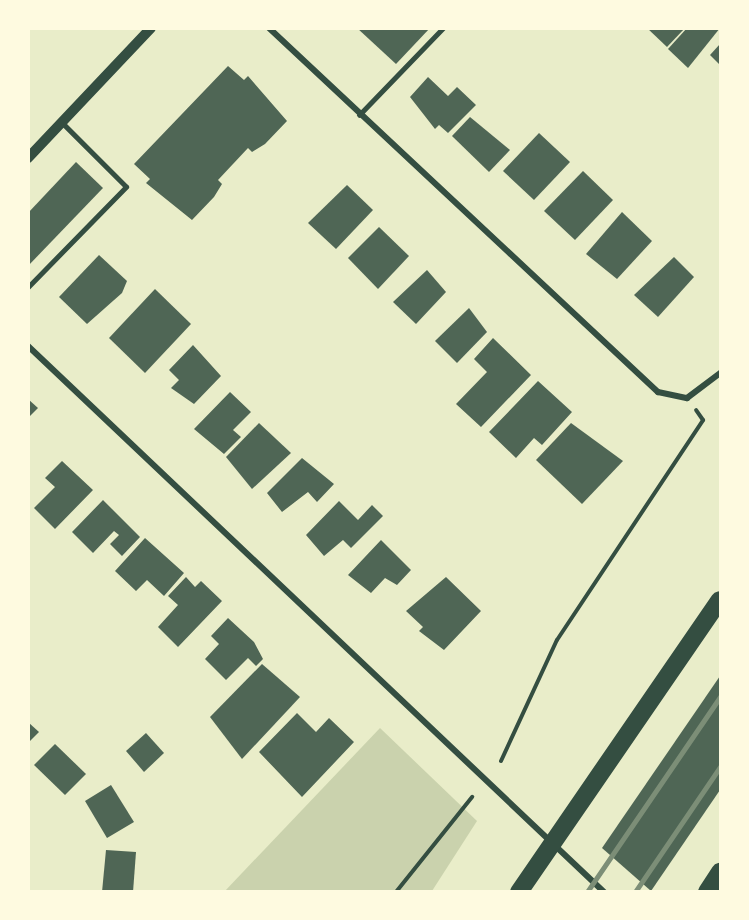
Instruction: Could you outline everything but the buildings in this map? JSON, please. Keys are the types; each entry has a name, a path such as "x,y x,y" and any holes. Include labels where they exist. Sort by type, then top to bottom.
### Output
{"highway":[{"path":"519,891 720,600"},
{"path":"707,891 720,872"}],"street":[{"path":"28,158 151,28"},
{"path":"269,28 359,115 658,392 687,398 720,373"},
{"path":"28,346 489,785 604,891"}],"lane":[{"path":"359,115 443,28"},
{"path":"28,287 126,188 62,123"}],"path":[{"path":"501,761 557,640 703,420 687,398"},
{"path":"396,891 472,797"}],"green space":[{"path":"380,728 477,821 432,891 224,892"}],"railway":[{"path":"587,892 720,697"},
{"path":"635,892 720,767"}]}
